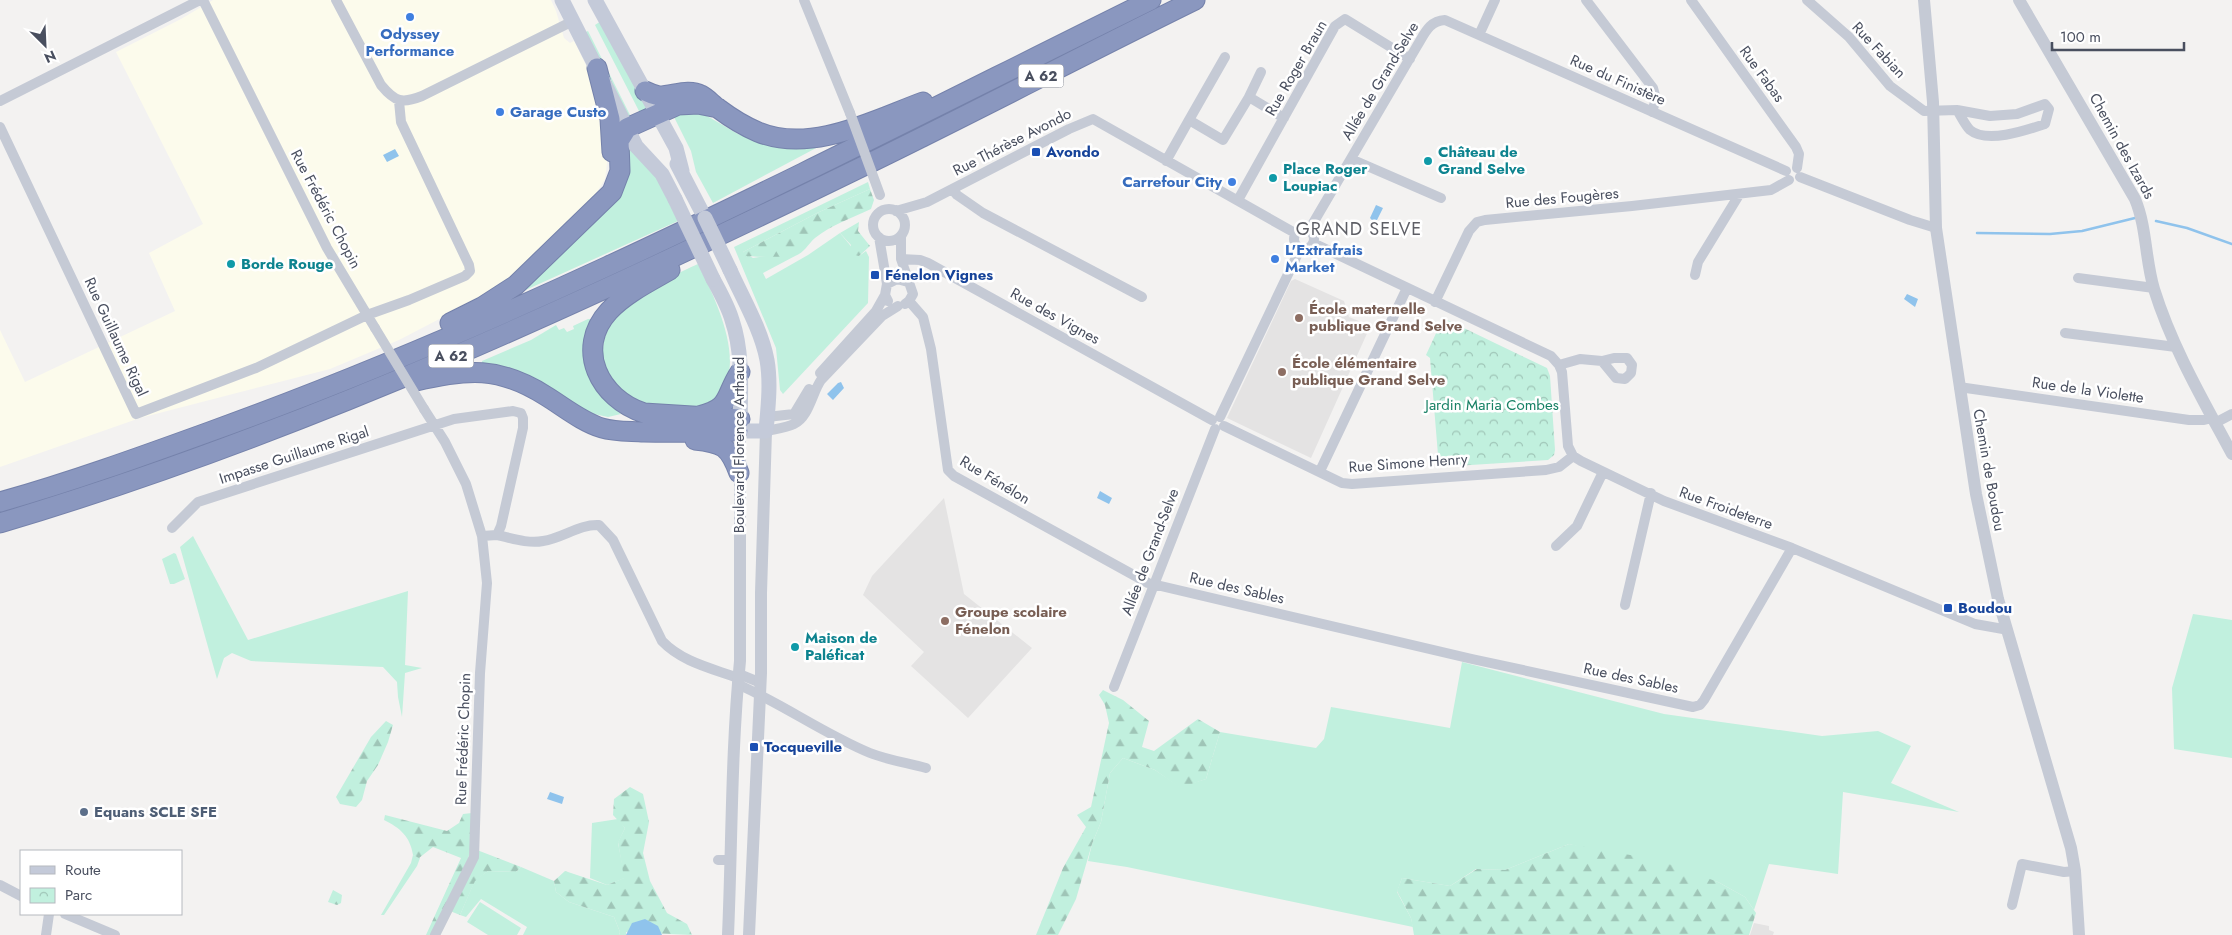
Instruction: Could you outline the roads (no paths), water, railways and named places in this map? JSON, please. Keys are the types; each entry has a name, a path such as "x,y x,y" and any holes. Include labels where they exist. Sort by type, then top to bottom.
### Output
{"highway":[{"name":"A 62","path":"0,502 126,462 231,424 339,382 561,288 841,155 1151,0"},
{"name":"A 62","path":"0,523 130,481 367,393 632,276 888,154 1195,0"},
{"path":"597,68 610,119 613,158 611,179 606,198"},
{"path":"645,91 660,96 681,92 700,94 746,126 770,136 796,139 845,131 1011,69"},
{"path":"231,424 482,308 524,278 612,192 620,171 619,141 627,128 672,106 687,104 718,108"},
{"path":"740,425 693,417 644,413 622,403 607,390 596,368 594,354 598,332 609,311 624,298 669,271 874,170 888,154"},
{"path":"367,393 450,373 484,372 516,380 544,394 584,420 602,428 619,431 675,433 740,425"},
{"path":"693,417 711,413 721,408 740,372"},
{"path":"675,433 688,440 721,445 732,455 740,473"}],"main road":[{"name":"Boulevard Florence Arthaud","path":"562,0 627,128 641,152 665,178 713,278 734,327 740,372 740,425"},
{"name":"Boulevard Florence Arthaud","path":"597,1 645,91 654,115 676,148 682,171 759,332 765,352 768,377 767,424"},
{"path":"740,425 767,424"}],"street":[{"path":"0,100 202,0"},
{"name":"Rue Frédéric Chopin","path":"202,0 327,248 435,425 466,484 482,536 486,583 480,674 474,857 435,935"},
{"path":"336,0 381,85 390,96 400,101 409,101 422,96 573,22"},
{"path":"804,0 850,113 880,195 902,217 905,226"},
{"path":"1479,35 1495,0"},
{"path":"1586,0 1653,88 1656,99 1652,112"},
{"name":"Rue Fabas","path":"1691,0 1796,147 1799,154 1798,172"},
{"name":"Rue Fabian","path":"1807,0 1849,37 1877,73 1890,86 1924,111 1934,112"},
{"name":"Chemin de Boudou","path":"1924,0 1934,112 1936,228 1959,387 1984,538 2007,628 2071,848 2075,871 2079,935"},
{"name":"Chemin des Izards","path":"2018,0 2135,200 2143,222 2154,288 2176,347 2232,454"},
{"name":"Rue Roger Braun","path":"1238,200 1335,26 1345,19 1410,59"},
{"name":"Rue du Finistère","path":"1437,20 1445,20 1479,35 1652,112 1788,176"},
{"name":"Allée de Grand-Selve","path":"1309,230 1431,24 1437,20"},
{"path":"1166,161 1224,57"},
{"path":"1189,120 1222,140 1261,72"},
{"path":"1248,97 1284,118"},
{"path":"367,315 409,300 465,276 470,271 469,264 400,122 400,101"},
{"path":"1934,112 1957,110 1990,116 2017,114 2045,104 2049,109 2045,124 2019,133 1986,135 1969,129 1957,110"},
{"name":"Rue Thérèse Avondo","path":"952,189 1069,129 1093,119 1295,233"},
{"name":"Rue Guillaume Rigal","path":"0,128 136,414 256,368 367,315"},
{"name":"Allée de Grand-Selve","path":"1351,159 1441,198"},
{"path":"1798,172 1910,220 1936,228"},
{"name":"Rue des Fougères","path":"1436,302 1469,231 1477,222 1739,195 1771,190 1788,176 1796,181 1798,172"},
{"path":"767,424 797,422 805,415 815,389 821,380 882,316 909,301 913,294 901,259 901,236 914,213 927,202 952,189 956,195 983,213 1142,297"},
{"path":"767,424 790,416 797,411 811,385 822,370 876,310 885,295 887,284 879,237 874,225 879,214 880,195"},
{"path":"1695,274 1698,262 1739,195"},
{"path":"879,214 927,202"},
{"path":"1301,229 1309,230 1314,236 1313,243 1308,248 1300,249 1294,243 1295,233 1301,229"},
{"path":"879,237 891,241 901,236"},
{"path":"1313,243 1551,356 1559,365 1568,446 1573,456"},
{"name":"Allée de Grand-Selve","path":"1114,687 1218,423 1300,249"},
{"name":"Rue des Vignes","path":"901,259 920,260 928,263 1218,423"},
{"path":"887,284 897,278 908,282"},
{"path":"2078,278 2154,288"},
{"path":"1320,472 1407,288"},
{"path":"885,295 890,303 898,306"},
{"name":"Rue Fénélon","path":"909,301 922,318 929,342 948,470 954,476 1154,585"},
{"path":"2065,332 2176,347"},
{"path":"1559,365 1580,359 1602,361"},
{"name":"Rue de la Violette","path":"1959,387 2189,420 2214,420"},
{"path":"435,425 454,419 514,411 521,413 523,418 521,437 501,526 497,535"},
{"path":"2214,420 2232,414"},
{"name":"Rue Simone Henry","path":"1218,423 1342,483 1352,484 1546,470 1559,467 1573,456"},
{"name":"Boulevard Florence Arthaud","path":"749,935 760,689 761,593 767,424"},
{"name":"Impasse Guillaume Rigal","path":"172,528 198,502 435,425"},
{"name":"Boulevard Florence Arthaud","path":"728,935 731,809 738,679 740,425"},
{"name":"Rue Froideterre","path":"1573,456 1603,472 1704,516 1792,548"},
{"path":"1556,546 1577,526 1603,472"},
{"path":"1625,605 1651,493"},
{"path":"482,536 497,535 524,541 542,541 578,528 599,525 613,540 662,641 670,649 688,660 760,689 831,735 872,754 926,768"},
{"path":"1792,548 1975,624 2007,628"},
{"name":"Rue des Sables","path":"1154,585 1472,659 1693,707 1704,700 1792,548"},
{"path":"718,860 731,860"},
{"path":"2012,905 2022,864 2064,872 2075,871"},
{"path":"0,886 20,896"},
{"path":"46,935 49,915"},
{"path":"67,915 115,935"}],"water":[{"path":"395,149 399,156 387,162 383,155"},
{"path":"1376,205 1383,208 1377,220 1373,221 1370,218"},
{"path":"1907,294 1918,299 1915,307 1904,299"},
{"path":"841,382 844,388 833,400 827,394"},
{"path":"1100,491 1112,498 1109,504 1097,498"},
{"path":"550,792 564,797 562,804 547,799"},
{"path":"645,919 658,926 662,935 626,935 632,923"}],"waterway":[{"path":"1977,233 2050,234 2082,231 2135,218"},
{"path":"2156,221 2187,228 2232,244"}],"place":[{"name":"Odyssey Performance","path":"410,17"},
{"name":"Garage Custo","path":"500,112"},
{"name":"Avondo","path":"1036,152"},
{"name":"Château de Grand Selve","path":"1428,161"},
{"name":"Place Roger Loupiac","path":"1273,178"},
{"name":"Carrefour City","path":"1232,182"},
{"name":"L'Extrafrais Market","path":"1275,259"},
{"name":"Borde Rouge","path":"231,264"},
{"name":"Fénelon Vignes","path":"875,275"},
{"name":"École maternelle publique Grand Selve","path":"1299,318"},
{"name":"École élémentaire publique Grand Selve","path":"1282,372"},
{"name":"Boudou","path":"1948,608"},
{"name":"Groupe scolaire Fénelon","path":"945,621"},
{"name":"Maison de Paléficat","path":"795,647"},
{"name":"Tocqueville","path":"754,747"},
{"name":"Equans SCLE SFE","path":"84,812"}],"district":[{"name":"GRAND SELVE","path":"1359,229"}],"park label":[{"name":"Jardin Maria Combes","path":"1492,405"}]}
